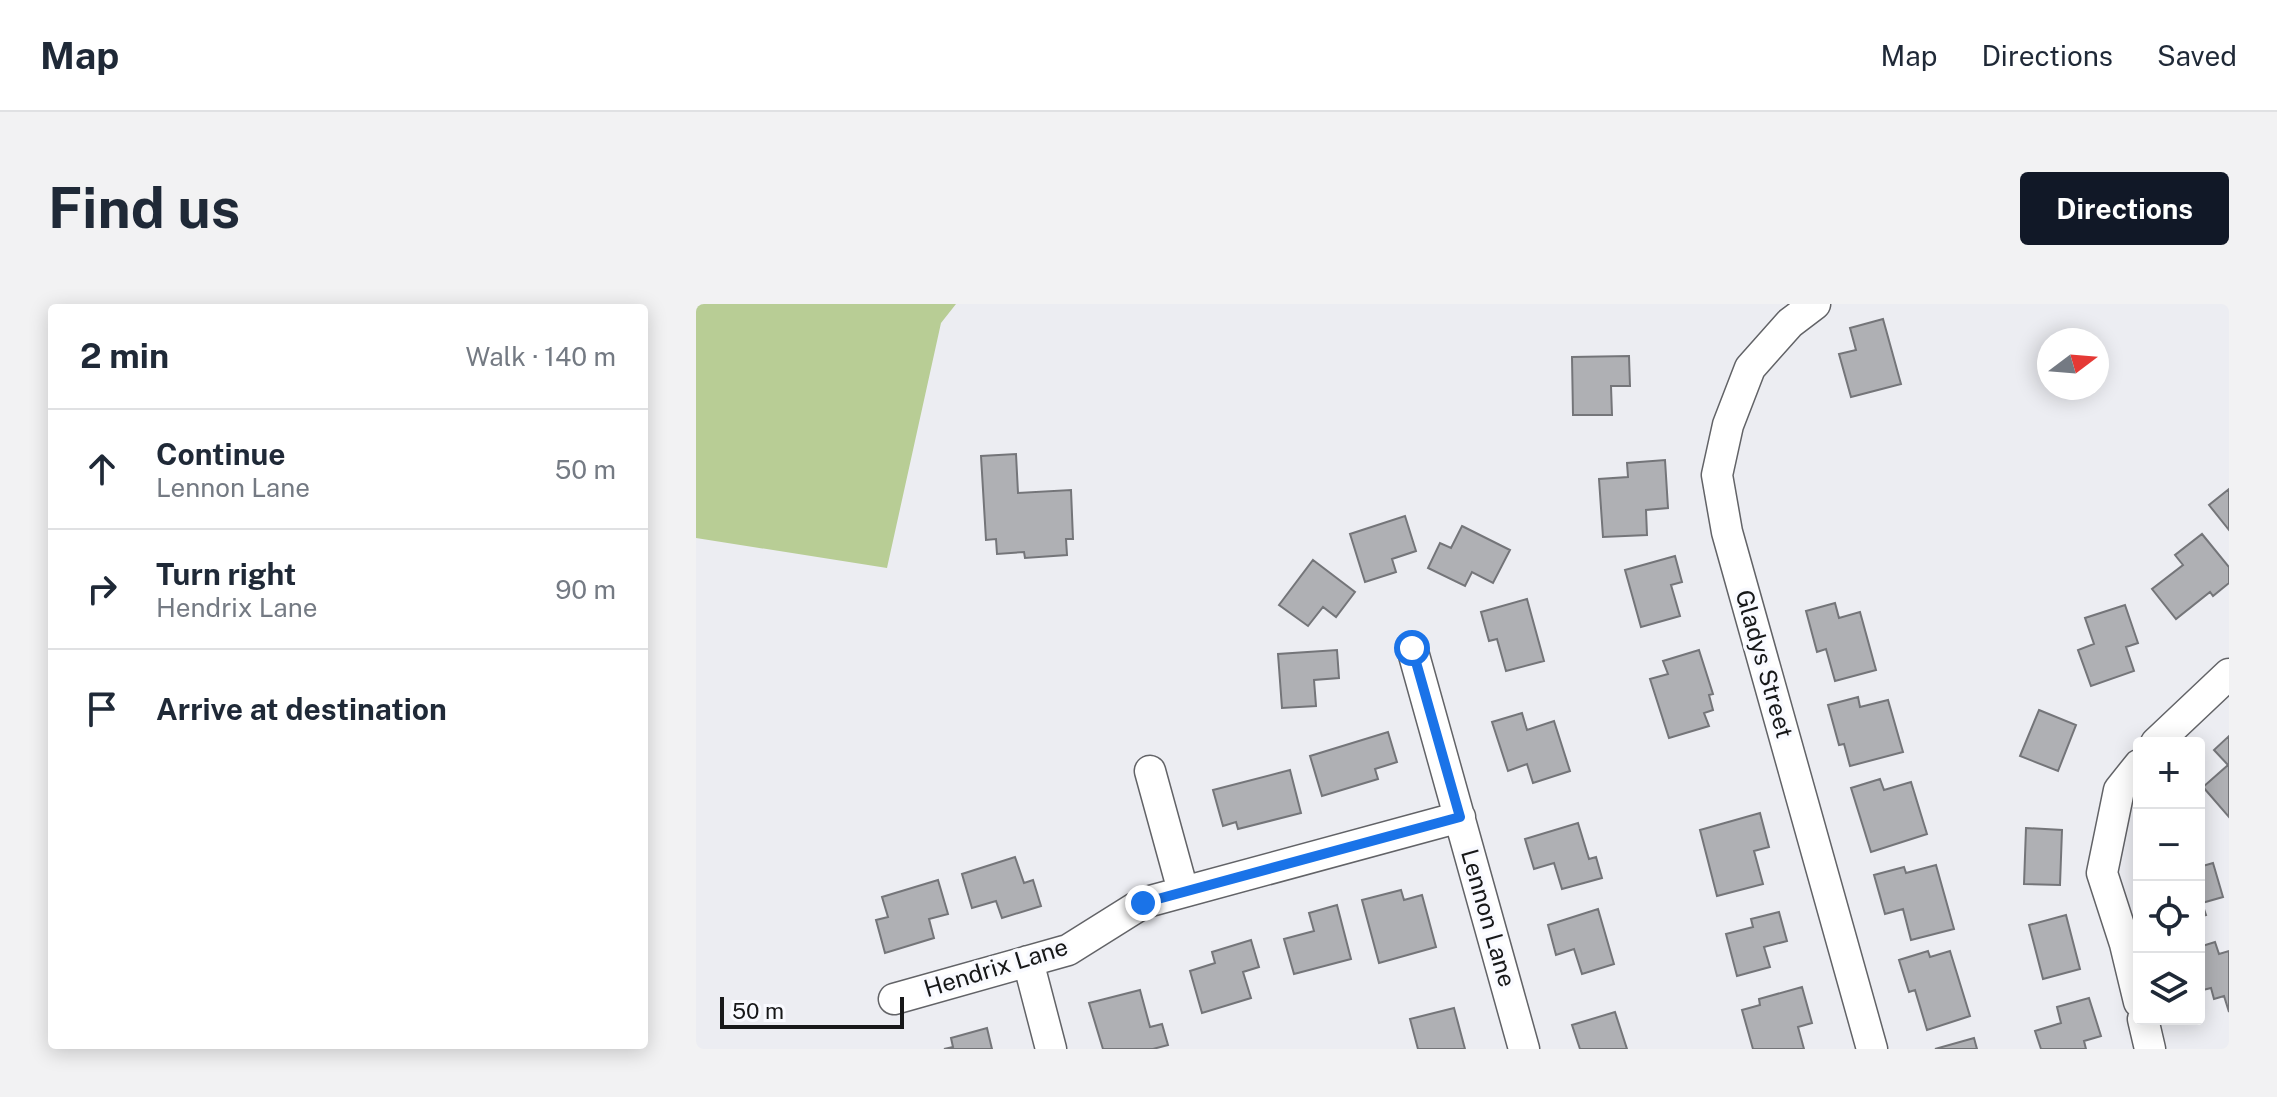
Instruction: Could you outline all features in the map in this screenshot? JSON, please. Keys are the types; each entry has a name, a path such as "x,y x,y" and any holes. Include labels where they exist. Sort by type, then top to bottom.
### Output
{"street":[{"name":"Gladys Street","path":"1815,304 1790,323 1750,368 1728,425 1717,475 1727,532 1872,1049"},
{"name":"Lennon Lane","path":"1412,648 1524,1049"},
{"path":"2162,737 2229,674"},
{"path":"1150,771 1183,891"},
{"path":"2133,772 2119,790 2102,873 2133,977"},
{"name":"Hendrix Lane","path":"894,999 1068,950 1143,903 1460,817"},
{"path":"1028,961 1051,1049"},
{"path":"2144,1025 2150,1049"}],"green space":[{"path":"696,304 956,304 941,323 887,568 696,538"}],"building":[{"path":"1883,319 1901,384 1851,397 1839,354 1856,350 1850,328"},
{"path":"1629,356 1630,386 1611,386 1612,415 1573,415 1572,357"},
{"path":"1016,454 1018,493 1071,490 1073,539 1066,539 1067,555 1025,558 1024,552 997,554 996,539 986,540 981,456"},
{"path":"1665,460 1668,508 1646,510 1647,535 1603,537 1599,479 1628,477 1627,463"},
{"path":"2229,489 2229,530 2209,505"},
{"path":"1405,516 1416,551 1392,559 1396,572 1365,582 1350,534"},
{"path":"1462,526 1510,550 1493,583 1472,572 1465,586 1428,568 1440,543 1451,548"},
{"path":"2202,534 2229,567 2229,583 2213,596 2210,592 2176,619 2152,589 2183,565 2175,555"},
{"path":"1675,556 1682,582 1671,585 1680,616 1641,627 1625,570"},
{"path":"1313,560 1355,592 1336,617 1323,607 1308,626 1279,605"},
{"path":"1527,599 1544,661 1506,671 1497,639 1489,641 1481,612"},
{"path":"1835,603 1839,618 1860,612 1876,670 1835,681 1826,649 1817,652 1806,611"},
{"path":"2125,605 2138,643 2126,647 2134,671 2091,686 2078,650 2094,644 2085,618"},
{"path":"1337,650 1339,678 1314,680 1316,706 1282,708 1278,654"},
{"path":"1699,650 1713,694 1709,695 1713,710 1704,713 1709,726 1669,738 1650,679 1668,674 1663,661"},
{"path":"1858,697 1860,707 1888,700 1903,752 1850,766 1844,744 1839,745 1828,705"},
{"path":"2039,710 2076,725 2058,771 2020,756"},
{"path":"1522,713 1527,730 1554,721 1570,771 1533,783 1527,764 1508,771 1492,722"},
{"path":"1388,732 1397,762 1375,769 1378,779 1322,796 1310,756"},
{"path":"2229,736 2229,817 2205,789 2205,785 2228,765 2214,750"},
{"path":"1290,770 1301,813 1238,829 1236,822 1223,826 1213,790"},
{"path":"1880,779 1884,790 1911,782 1927,834 1871,852 1851,788"},
{"path":"1760,813 1769,847 1754,851 1763,884 1717,896 1700,830"},
{"path":"1578,823 1589,859 1596,857 1602,878 1562,889 1554,863 1534,869 1525,839"},
{"path":"2026,828 2062,830 2060,885 2024,884"},
{"path":"1015,857 1024,883 1033,880 1041,906 1002,918 996,901 972,908 962,874"},
{"path":"2213,863 2223,897 2205,902 2205,881 2205,865"},
{"path":"1936,865 1954,929 1911,940 1903,909 1885,914 1874,875 1904,867 1906,873"},
{"path":"938,880 948,914 929,919 934,938 885,953 876,920 888,917 882,897"},
{"path":"1401,890 1404,900 1422,895 1436,947 1379,963 1362,900"},
{"path":"1337,905 1351,959 1294,974 1284,939 1314,931 1309,913"},
{"path":"1598,909 1614,964 1582,974 1574,949 1556,955 1548,925"},
{"path":"1779,912 1787,941 1764,947 1770,967 1737,976 1726,934 1753,927 1751,919"},
{"path":"2066,915 2080,969 2043,979 2029,925"},
{"path":"1251,940 1259,967 1243,972 1251,998 1202,1013 1190,971 1215,963 1212,952"},
{"path":"2215,942 2219,954 2229,951 2229,1012 2224,996 2214,999 2211,988 2205,990 2205,945"},
{"path":"1928,951 1930,957 1950,951 1970,1016 1927,1030 1915,990 1909,992 1899,960"},
{"path":"1802,987 1812,1023 1798,1027 1804,1049 1753,1049 1742,1010 1760,1005 1759,999"},
{"path":"1140,990 1150,1027 1162,1024 1168,1045 1153,1049 1103,1049 1089,1003"},
{"path":"2089,998 2101,1036 2084,1041 2086,1049 2041,1049 2035,1031 2061,1023 2057,1007"},
{"path":"1454,1008 1465,1049 1418,1049 1410,1019"},
{"path":"1615,1012 1627,1049 1580,1049 1572,1025"},
{"path":"987,1028 992,1049 944,1049 953,1047 951,1038"},
{"path":"1974,1038 1977,1049 1935,1049"}],"route":[{"path":"1143,903 1460,817 1412,648"}]}
